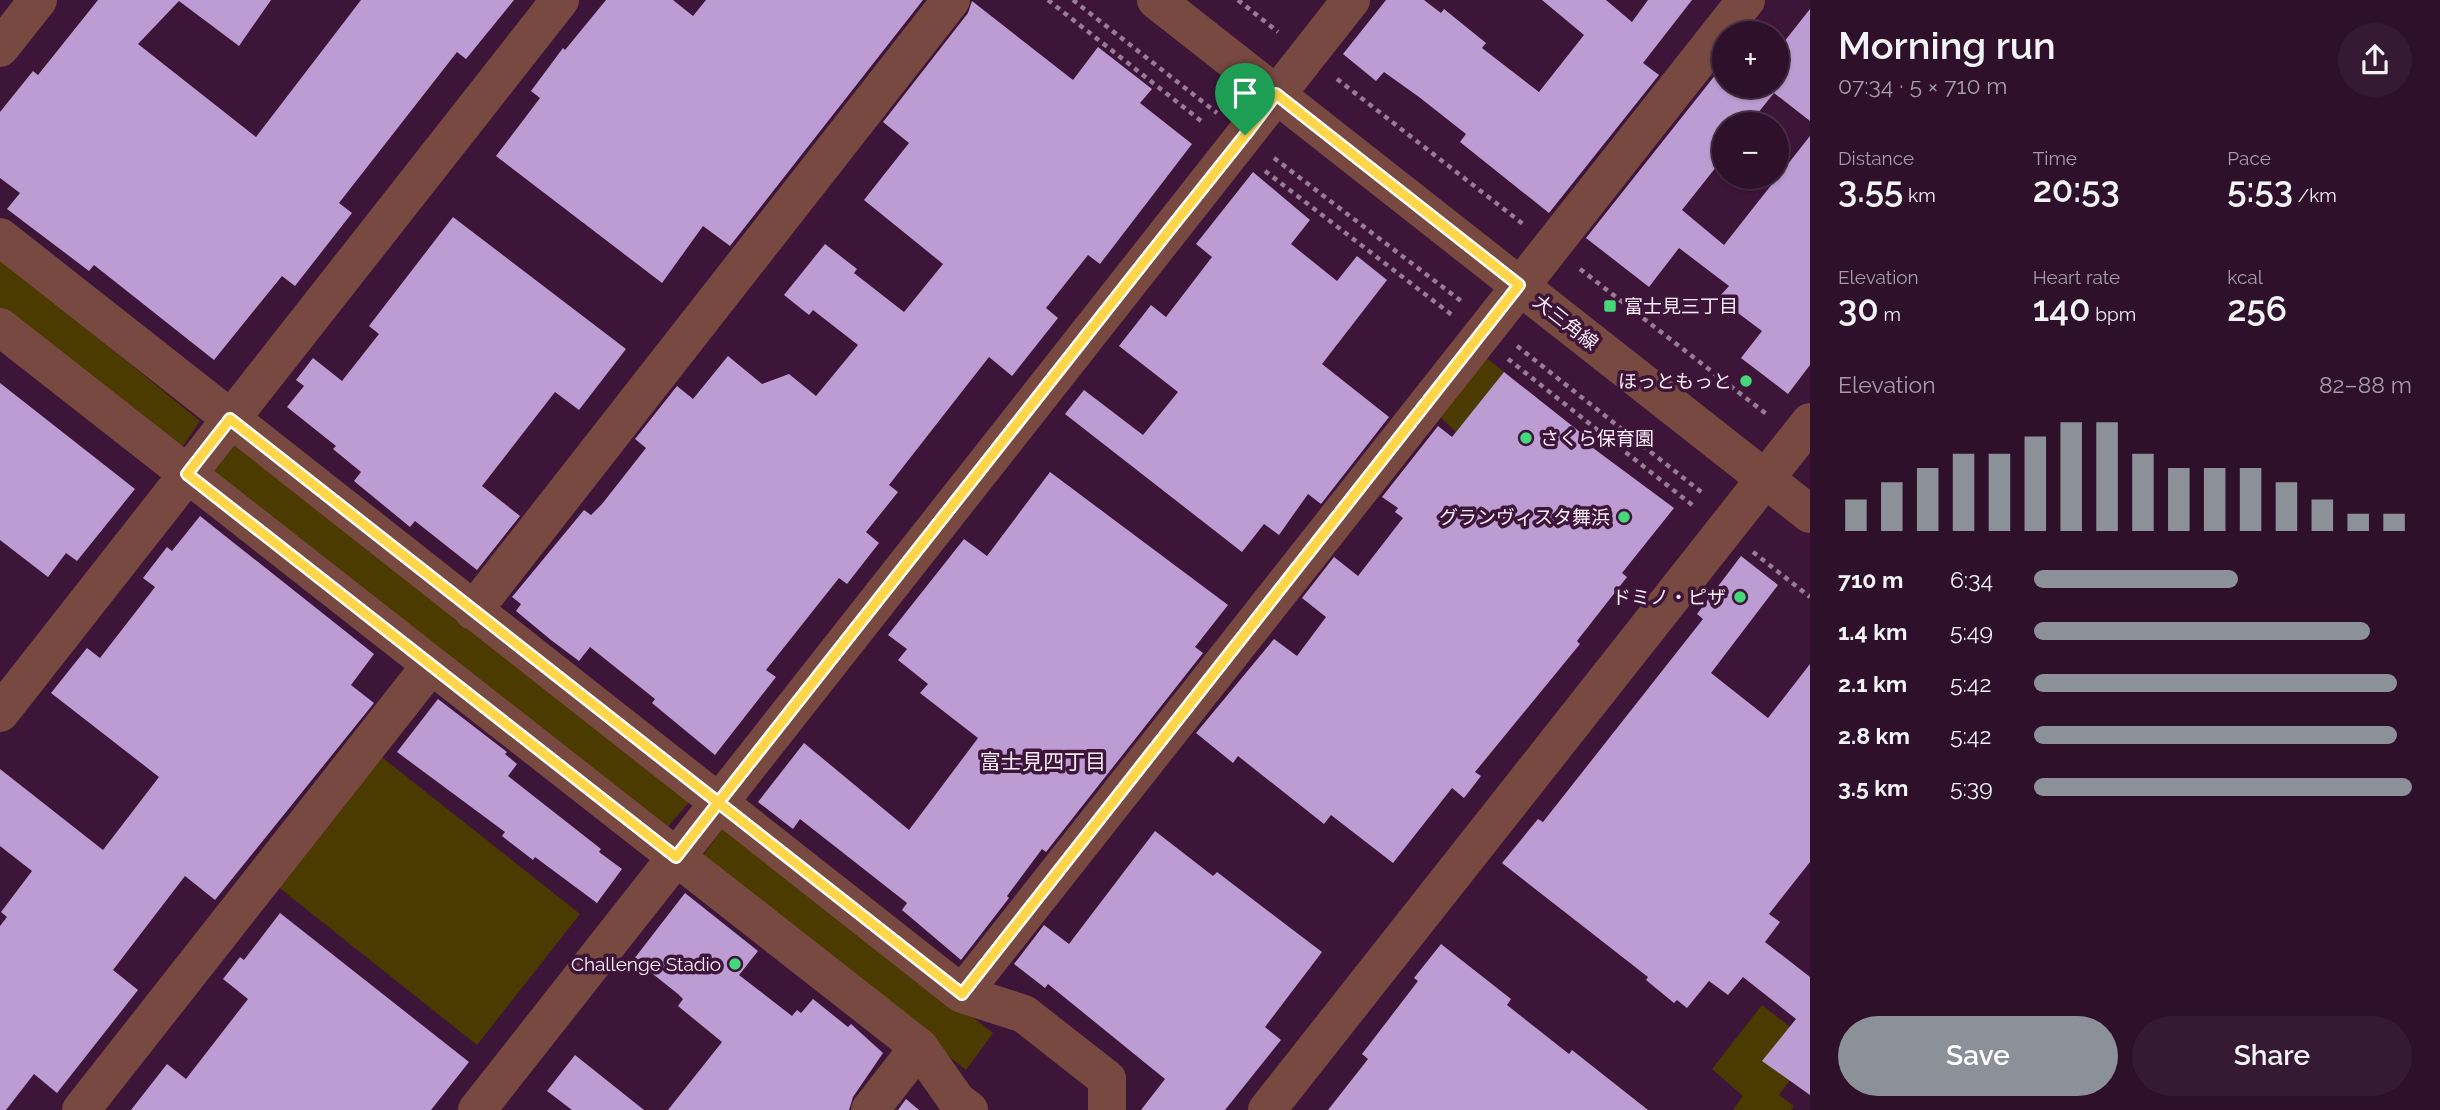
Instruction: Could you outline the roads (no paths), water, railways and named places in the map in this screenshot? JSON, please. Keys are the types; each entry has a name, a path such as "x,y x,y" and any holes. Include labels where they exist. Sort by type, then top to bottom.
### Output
{"street":[{"path":"0,48 38,0"},
{"path":"0,713 559,0"},
{"path":"473,611 951,0"},
{"name":"大三角線","path":"1156,0 1810,514"},
{"path":"477,1110 1351,0"},
{"path":"962,994 1493,333 1519,285 1746,0"},
{"path":"0,237 962,994 1024,1014 1107,1079 1107,1110"},
{"path":"0,327 919,1047 957,1101 969,1110"},
{"path":"1267,1110 1720,516 1765,480 1810,422"},
{"path":"81,1110 431,665"},
{"path":"870,1110 919,1047"}],"place":[{"name":"富士見三丁目","path":"1610,306"},
{"name":"ほっともっと","path":"1746,381"},
{"name":"さくら保育園","path":"1526,438"},
{"name":"グランヴィスタ舞浜","path":"1624,517"},
{"name":"ドミノ・ピザ","path":"1740,597"},
{"name":"Challenge Stadio","path":"735,964"}],"district":[{"name":"富士見四丁目","path":"1043,762"}]}
